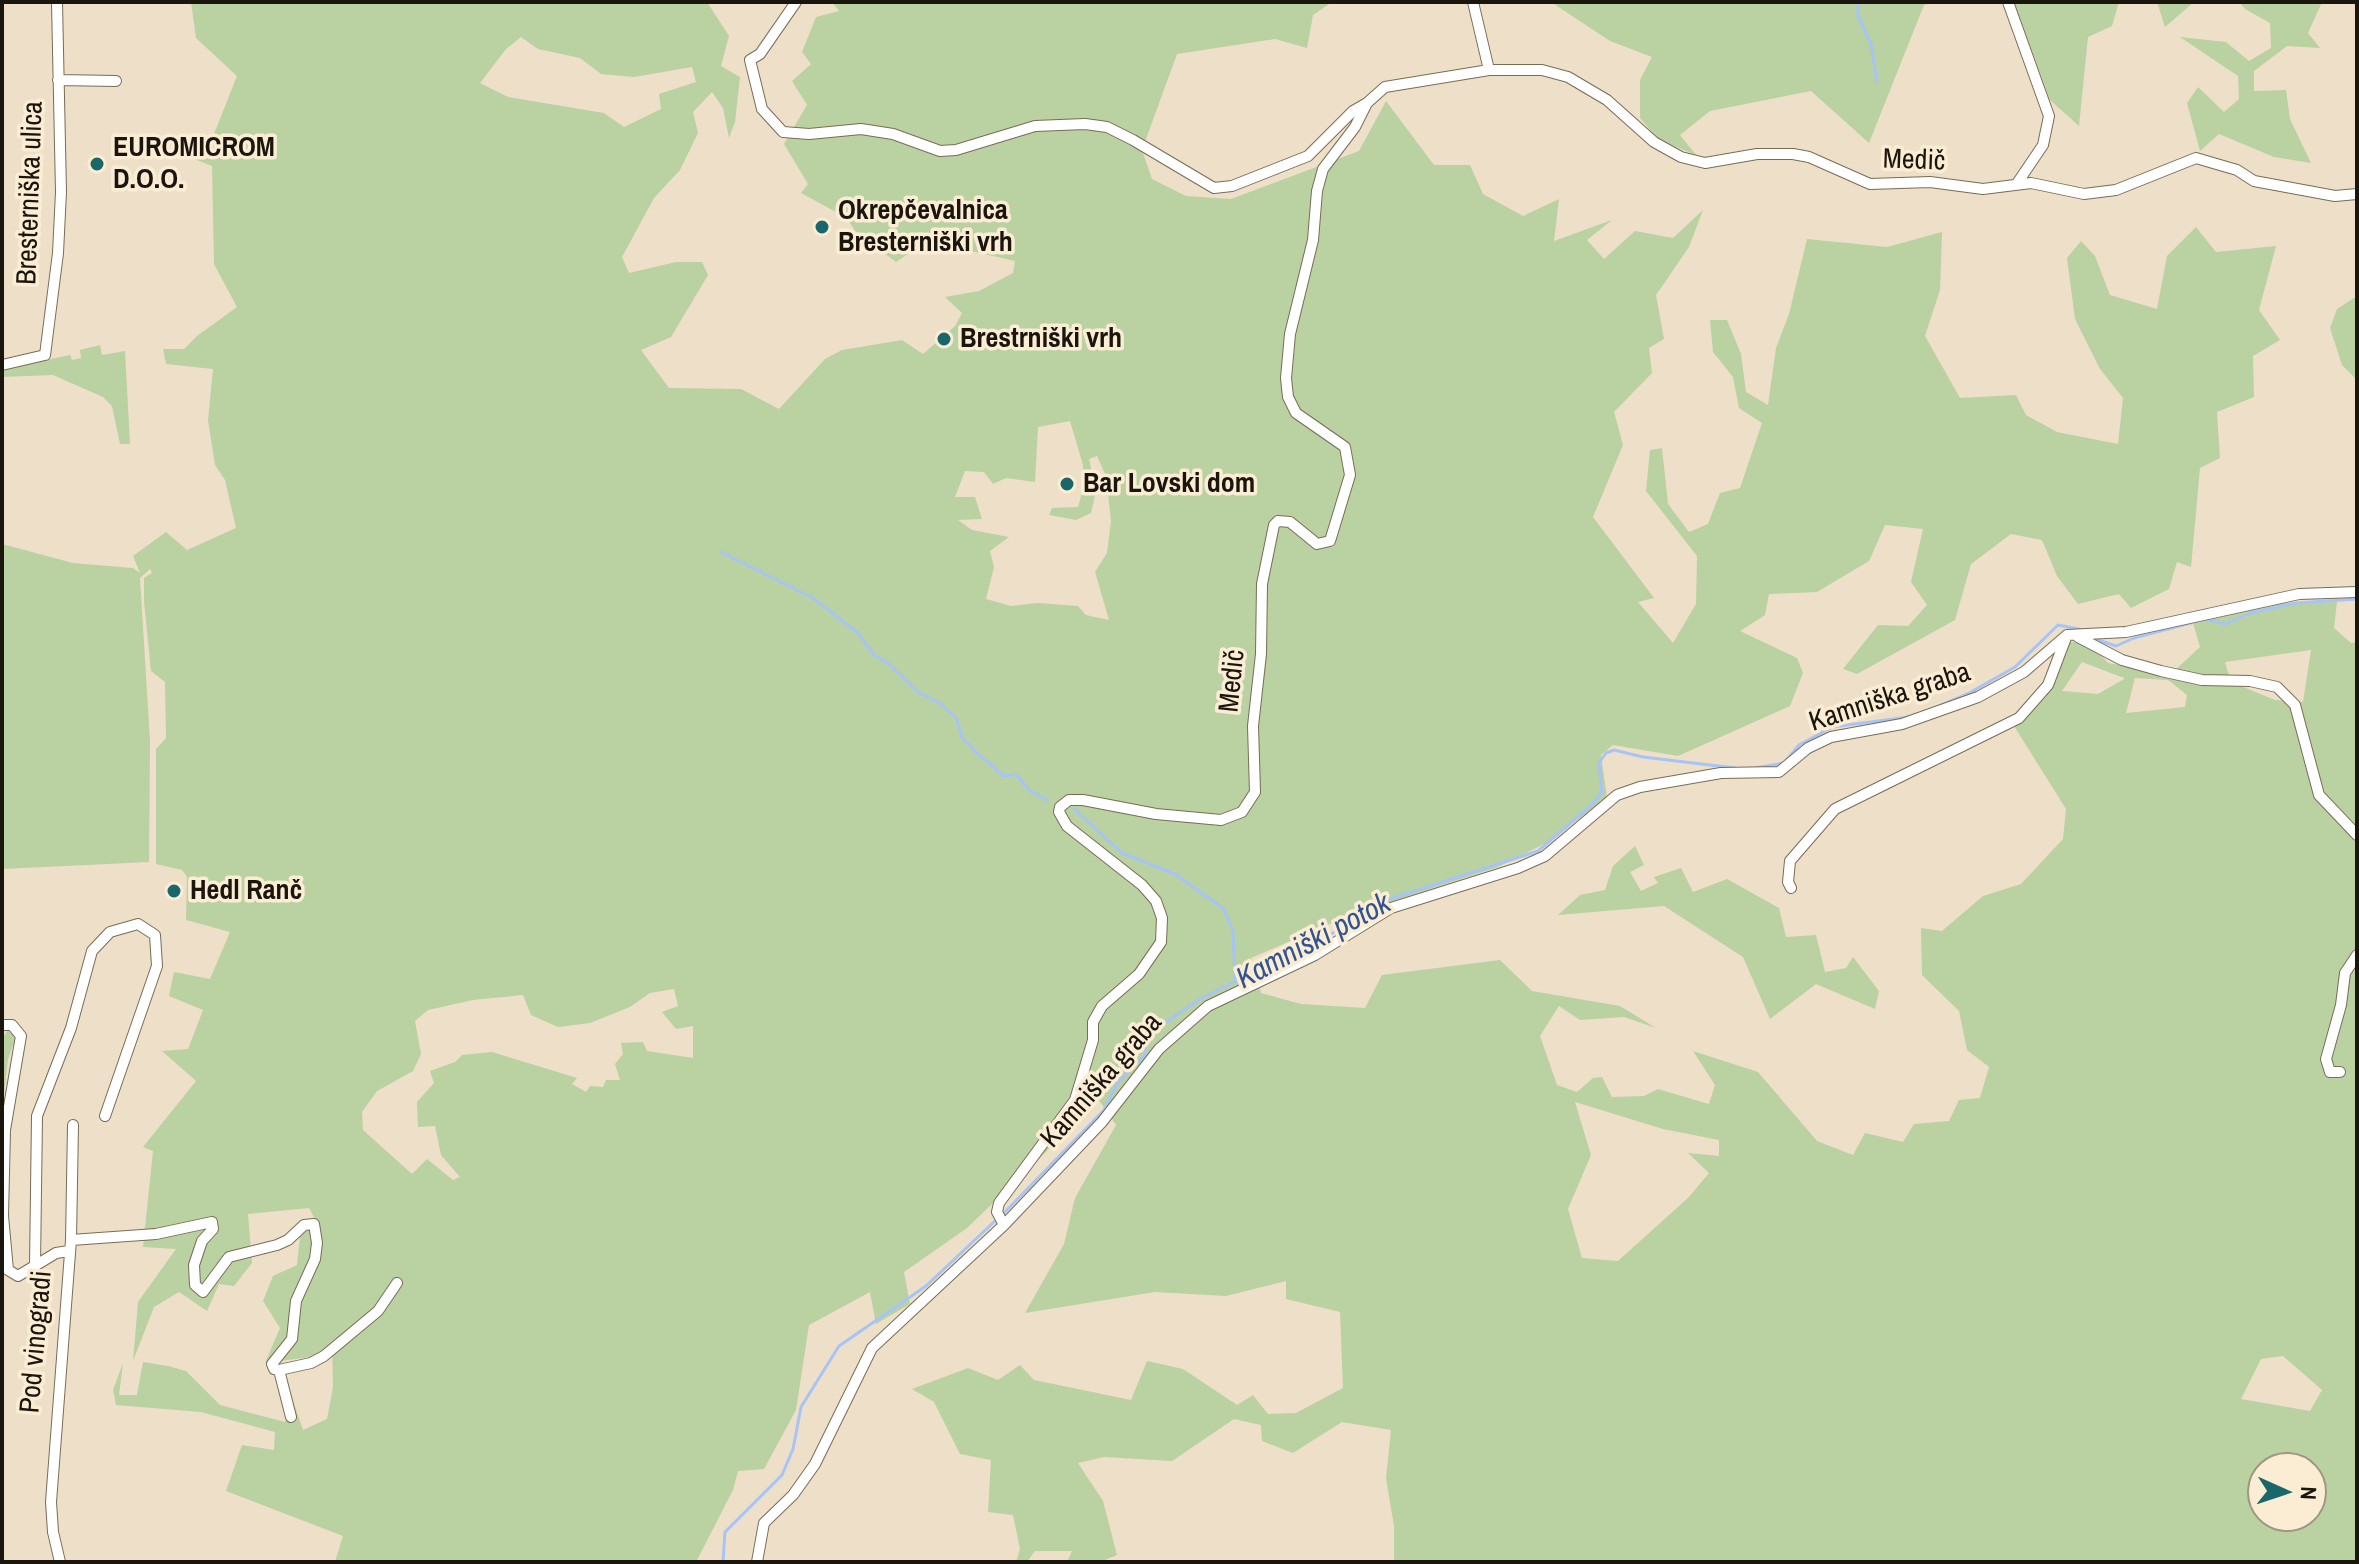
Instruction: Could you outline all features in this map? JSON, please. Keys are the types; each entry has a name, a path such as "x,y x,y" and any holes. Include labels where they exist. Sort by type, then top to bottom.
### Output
{"street":[{"name":"Bresterniška ulica","path":"2,365 45,355 58,253 61,192 57,2"},
{"path":"796,2 760,54 750,60 762,109 783,132 809,134 861,129 893,134 940,151 956,150 1035,126 1085,124 1107,127 1214,188 1232,186 1308,156 1353,111 1367,103"},
{"path":"1473,2 1489,70"},
{"path":"2008,2 2049,116 2043,145 2018,182"},
{"name":"Medič","path":"1000,1219 999,1203 1075,1100 1093,1040 1093,1022 1102,1006 1139,974 1161,942 1162,918 1156,901 1142,885 1067,826 1059,812 1060,807 1069,800 1083,800 1156,814 1221,820 1242,812 1255,792 1253,726 1261,654 1262,584 1274,525 1278,521 1290,522 1317,544 1330,541 1350,475 1345,447 1296,413 1288,397 1286,378 1295,311 1313,240 1317,191 1323,169 1355,127 1367,103 1385,87 1489,70 1542,70 1568,77 1607,100 1654,142 1681,157 1705,163 1757,154 1793,154 1809,157 1870,184 1930,182 1983,189 2018,182 2045,184 2084,194 2101,193 2144,180 2196,158 2237,170 2254,181 2335,196 2357,194"},
{"name":"Bresterniška ulica","path":"58,80 116,81"},
{"name":"Kamniška graba","path":"757,1562 764,1523 793,1495 815,1464 872,1348 1102,1122 1159,1049 1208,1006 1315,955 1391,908 1518,868 1545,856 1617,795 1640,787 1721,773 1779,772 1808,748 1831,737 1902,724 1978,697 2024,672 2077,636 2097,631 2126,632 2157,627 2206,612 2299,594 2357,592"},
{"path":"1791,888 1787,873 1790,861 1823,827 1835,809 2019,718 2048,685 2077,636 2122,660 2161,671 2202,680 2250,681 2277,687 2295,705 2319,795 2357,835"},
{"path":"35,1265 37,1116 71,1028 92,951 110,932 138,924 155,935 157,966 105,1116"},
{"path":"2340,1072 2330,1072 2326,1059 2341,1005 2345,973 2357,955"},
{"path":"2,1025 12,1025 21,1036 5,1130 8,1270 18,1276 70,1246 156,1234 212,1222 213,1229 202,1241 194,1265 195,1285 203,1292 229,1257 277,1245 304,1225 314,1224 317,1243 315,1259 296,1301 292,1339 273,1359 274,1369 279,1370 311,1363 324,1356 378,1311 397,1283"},
{"name":"Pod vinogradi","path":"60,1562 51,1502 70,1246 73,1125"},
{"path":"279,1370 291,1417"}],"green space":[{"path":"191,2 707,2 729,36 721,66 740,77 735,122 729,138 723,108 712,92 693,112 698,133 680,170 654,198 622,257 629,273 676,262 702,262 708,275 671,337 641,350 669,388 741,389 779,409 825,359 842,350 902,340 923,354 955,326 962,313 945,297 979,291 1013,273 1015,261 927,241 896,262 855,231 847,218 801,193 808,184 784,144 807,105 792,81 811,64 802,52 816,17 839,11 832,2 1332,2 1313,15 1307,48 1275,39 1177,54 1142,150 1152,179 1186,196 1231,199 1359,151 1386,101 1434,165 1470,165 1483,194 1523,216 1559,199 1554,241 1612,220 1587,240 1604,259 1635,231 1673,238 1703,210 1689,247 1656,295 1664,339 1649,348 1652,373 1614,412 1623,445 1593,517 1654,598 1638,602 1673,643 1696,604 1697,556 1646,491 1650,450 1662,448 1668,504 1689,532 1708,524 1720,493 1740,488 1762,423 1739,408 1733,377 1713,352 1710,320 1727,320 1741,354 1746,392 1768,405 1776,348 1789,314 1807,239 1887,247 1942,232 1940,290 1925,336 1960,398 2016,395 2026,415 2057,432 2118,444 2123,398 2100,369 2075,319 2067,258 2081,241 2095,256 2110,295 2157,309 2167,256 2196,227 2216,252 2276,246 2259,310 2280,340 2253,356 2254,397 2217,412 2220,458 2200,468 2191,567 2177,562 2169,589 2131,608 2119,594 2078,604 2057,576 2042,540 2011,534 1971,564 1955,620 1857,674 1843,669 1878,625 1908,626 1927,605 1911,582 1923,529 1885,525 1869,561 1817,592 1769,594 1765,615 1740,631 1797,658 1803,673 1790,706 1678,756 1613,745 1601,755 1607,798 1546,843 1498,867 1353,914 1251,958 1261,993 1301,1004 1365,1008 1382,975 1500,960 1532,991 1620,1006 1656,1028 1624,1017 1580,1020 1559,1006 1540,1036 1557,1085 1577,1092 1593,1078 1602,1077 1612,1097 1644,1096 1658,1089 1709,1104 1715,1085 1693,1051 1758,1072 1817,1141 1853,1155 1865,1133 1903,1142 1914,1124 1949,1121 1959,1100 1980,1098 1989,1067 1967,1050 1959,1011 1922,975 1921,928 1942,931 1983,896 2021,884 2063,839 2066,809 2014,726 2046,697 2052,662 2070,642 2091,643 2108,663 2172,673 2200,647 2193,623 2275,603 2337,602 2334,628 2351,643 2357,642 2357,1562 1394,1562 1394,1526 1386,1478 1391,1430 1342,1422 1293,1453 1262,1441 1261,1425 1234,1419 1172,1461 1104,1457 1078,1463 1103,1501 1117,1555 1100,1562 1067,1562 1072,1551 1035,1551 1027,1562 1016,1562 1020,1549 1013,1515 988,1512 991,1460 960,1454 934,1402 912,1389 968,1368 998,1380 1020,1365 1034,1380 1131,1400 1147,1361 1183,1369 1237,1405 1253,1395 1268,1414 1296,1413 1343,1388 1340,1312 1286,1299 1286,1281 1226,1296 1155,1292 1025,1313 1064,1244 1075,1198 1116,1125 1096,1096 1045,1153 967,1228 904,1272 910,1304 876,1324 870,1292 809,1325 796,1410 764,1469 738,1471 733,1490 696,1562 335,1562 343,1536 226,1491 242,1445 274,1450 275,1432 201,1412 116,1405 113,1390 123,1363 119,1395 137,1395 143,1362 186,1371 220,1405 285,1422 292,1398 303,1430 327,1419 333,1387 332,1345 310,1357 265,1363 280,1328 263,1301 273,1276 297,1265 300,1236 317,1223 309,1208 248,1214 252,1263 234,1286 219,1284 207,1311 179,1292 154,1307 133,1361 138,1302 176,1249 143,1247 153,1151 143,1147 196,1081 162,1051 188,1049 203,1010 169,996 174,972 210,979 230,932 186,920 187,877 182,870 156,864 156,749 166,738 165,682 151,671 144,601 144,578 152,573 150,569 140,578 150,741 149,862 2,869 2,544 73,563 133,568 140,573 133,556 166,532 187,550 236,528 225,480 215,465 208,420 213,369 166,364 163,349 184,349 237,307 214,264 212,166 184,155 188,141 210,144 237,76 196,38","holes":["521,37 538,49 580,58 601,74 634,77 692,67 696,82 659,94 661,109 624,127 604,113 508,97 480,83 506,49","1070,421 1083,465 1083,489 1078,507 1052,508 1049,515 1076,520 1091,513 1096,491 1089,459 1097,456 1106,476 1111,521 1107,553 1095,572 1109,620 1086,615 1078,606 1037,603 1011,606 986,599 994,567 990,551 1009,537 972,530 958,520 982,519 975,497 955,497 965,471 984,472 993,484 1006,478 1035,482 1038,427","2311,650 2303,702 2275,700 2231,682 2225,662","2082,662 2124,678 2098,694 2062,691","2135,678 2168,680 2187,695 2185,707 2126,713","674,989 678,1006 662,1012 676,1029 693,1026 693,1058 647,1051 643,1042 621,1043 623,1054 615,1064 620,1080 606,1080 603,1087 590,1086 586,1092 572,1084 577,1078 492,1052 462,1055 455,1062 430,1071 434,1083 417,1102 418,1127 435,1126 441,1155 460,1177 453,1180 427,1159 412,1174 363,1130 362,1112 377,1091 413,1071 421,1054 415,1021 428,1010 473,1000 523,995 531,1015 558,1027 590,1023 630,1007 650,993","1575,1102 1663,1129 1719,1140 1719,1156 1688,1153 1709,1173 1689,1197 1618,1261 1582,1258 1568,1209 1591,1155","2283,1356 2322,1390 2310,1411 2241,1399 2261,1359"]},
{"path":"1551,2 1936,2 1924,5 1869,143 1811,91 1710,111 1680,135 1696,155 1659,140 1640,118 1640,80 1652,57 1610,41"},
{"path":"2014,2 2119,2 2112,26 2088,37 2079,126 2050,100"},
{"path":"2157,2 2194,2 2165,27"},
{"path":"2239,2 2322,2 2308,33 2320,48 2287,46 2254,71 2254,91 2286,90 2290,119 2311,163 2274,157 2219,134 2200,151 2187,103 2198,87 2224,112 2239,99 2238,76 2180,37 2226,42 2249,61 2271,48 2270,23 2245,9"},
{"path":"2357,296 2357,380 2342,365 2330,328 2337,309"},
{"path":"100,345 102,355 125,351 130,444 120,444 112,406 103,397 53,375 2,377 2,369 70,355 72,360 81,358 80,350"},
{"path":"1635,846 1644,865 1630,872 1641,891 1658,883 1654,877 1681,868 1693,892 1727,879 1779,908 1786,937 1816,935 1825,972 1846,968 1853,957 1879,991 1875,1009 1816,984 1770,1019 1743,957 1664,906 1558,915 1580,895 1605,890 1613,866"},
{"path":"8,1030 16,1037 8,1059 2,1111 3,1037"}],"waterway":[{"path":"1858,2 1858,16 1871,44 1877,82"},
{"path":"721,552 813,598 858,633 874,655 888,663 919,693 940,703 956,718 962,737 977,753 1004,776 1016,774 1029,790 1047,800"},
{"name":"Kamniški potok","path":"2206,619 2225,624 2250,613 2296,603 2357,599"},
{"name":"Kamniški potok","path":"2092,638 2116,646 2134,638 2198,621"},
{"name":"Kamniški potok","path":"1939,706 2015,667 2058,625 2083,630"},
{"name":"Kamniški potok","path":"1755,768 1784,763 1799,745 1832,727 1909,717"},
{"name":"Kamniški potok","path":"1003,1214 1104,1110 1117,1084 1145,1055 1146,1036 1200,999 1343,928 1369,906 1538,851 1594,803 1602,792 1599,763 1606,753 1614,750 1643,757 1735,768"},
{"path":"1074,809 1122,853 1175,874 1224,909 1233,931 1235,981"},
{"name":"Kamniški potok","path":"723,1562 725,1532 782,1475 793,1449 801,1407 839,1346 926,1286 997,1219"}],"place":[{"name":"EUROMICROM D.O.O.","path":"97,164"},
{"name":"Okrepčevalnica Bresterniški vrh","path":"822,227"},
{"name":"Brestrniški vrh","path":"944,339"},
{"name":"Bar Lovski dom","path":"1067,484"},
{"name":"Hedl Ranč","path":"174,891"}]}
